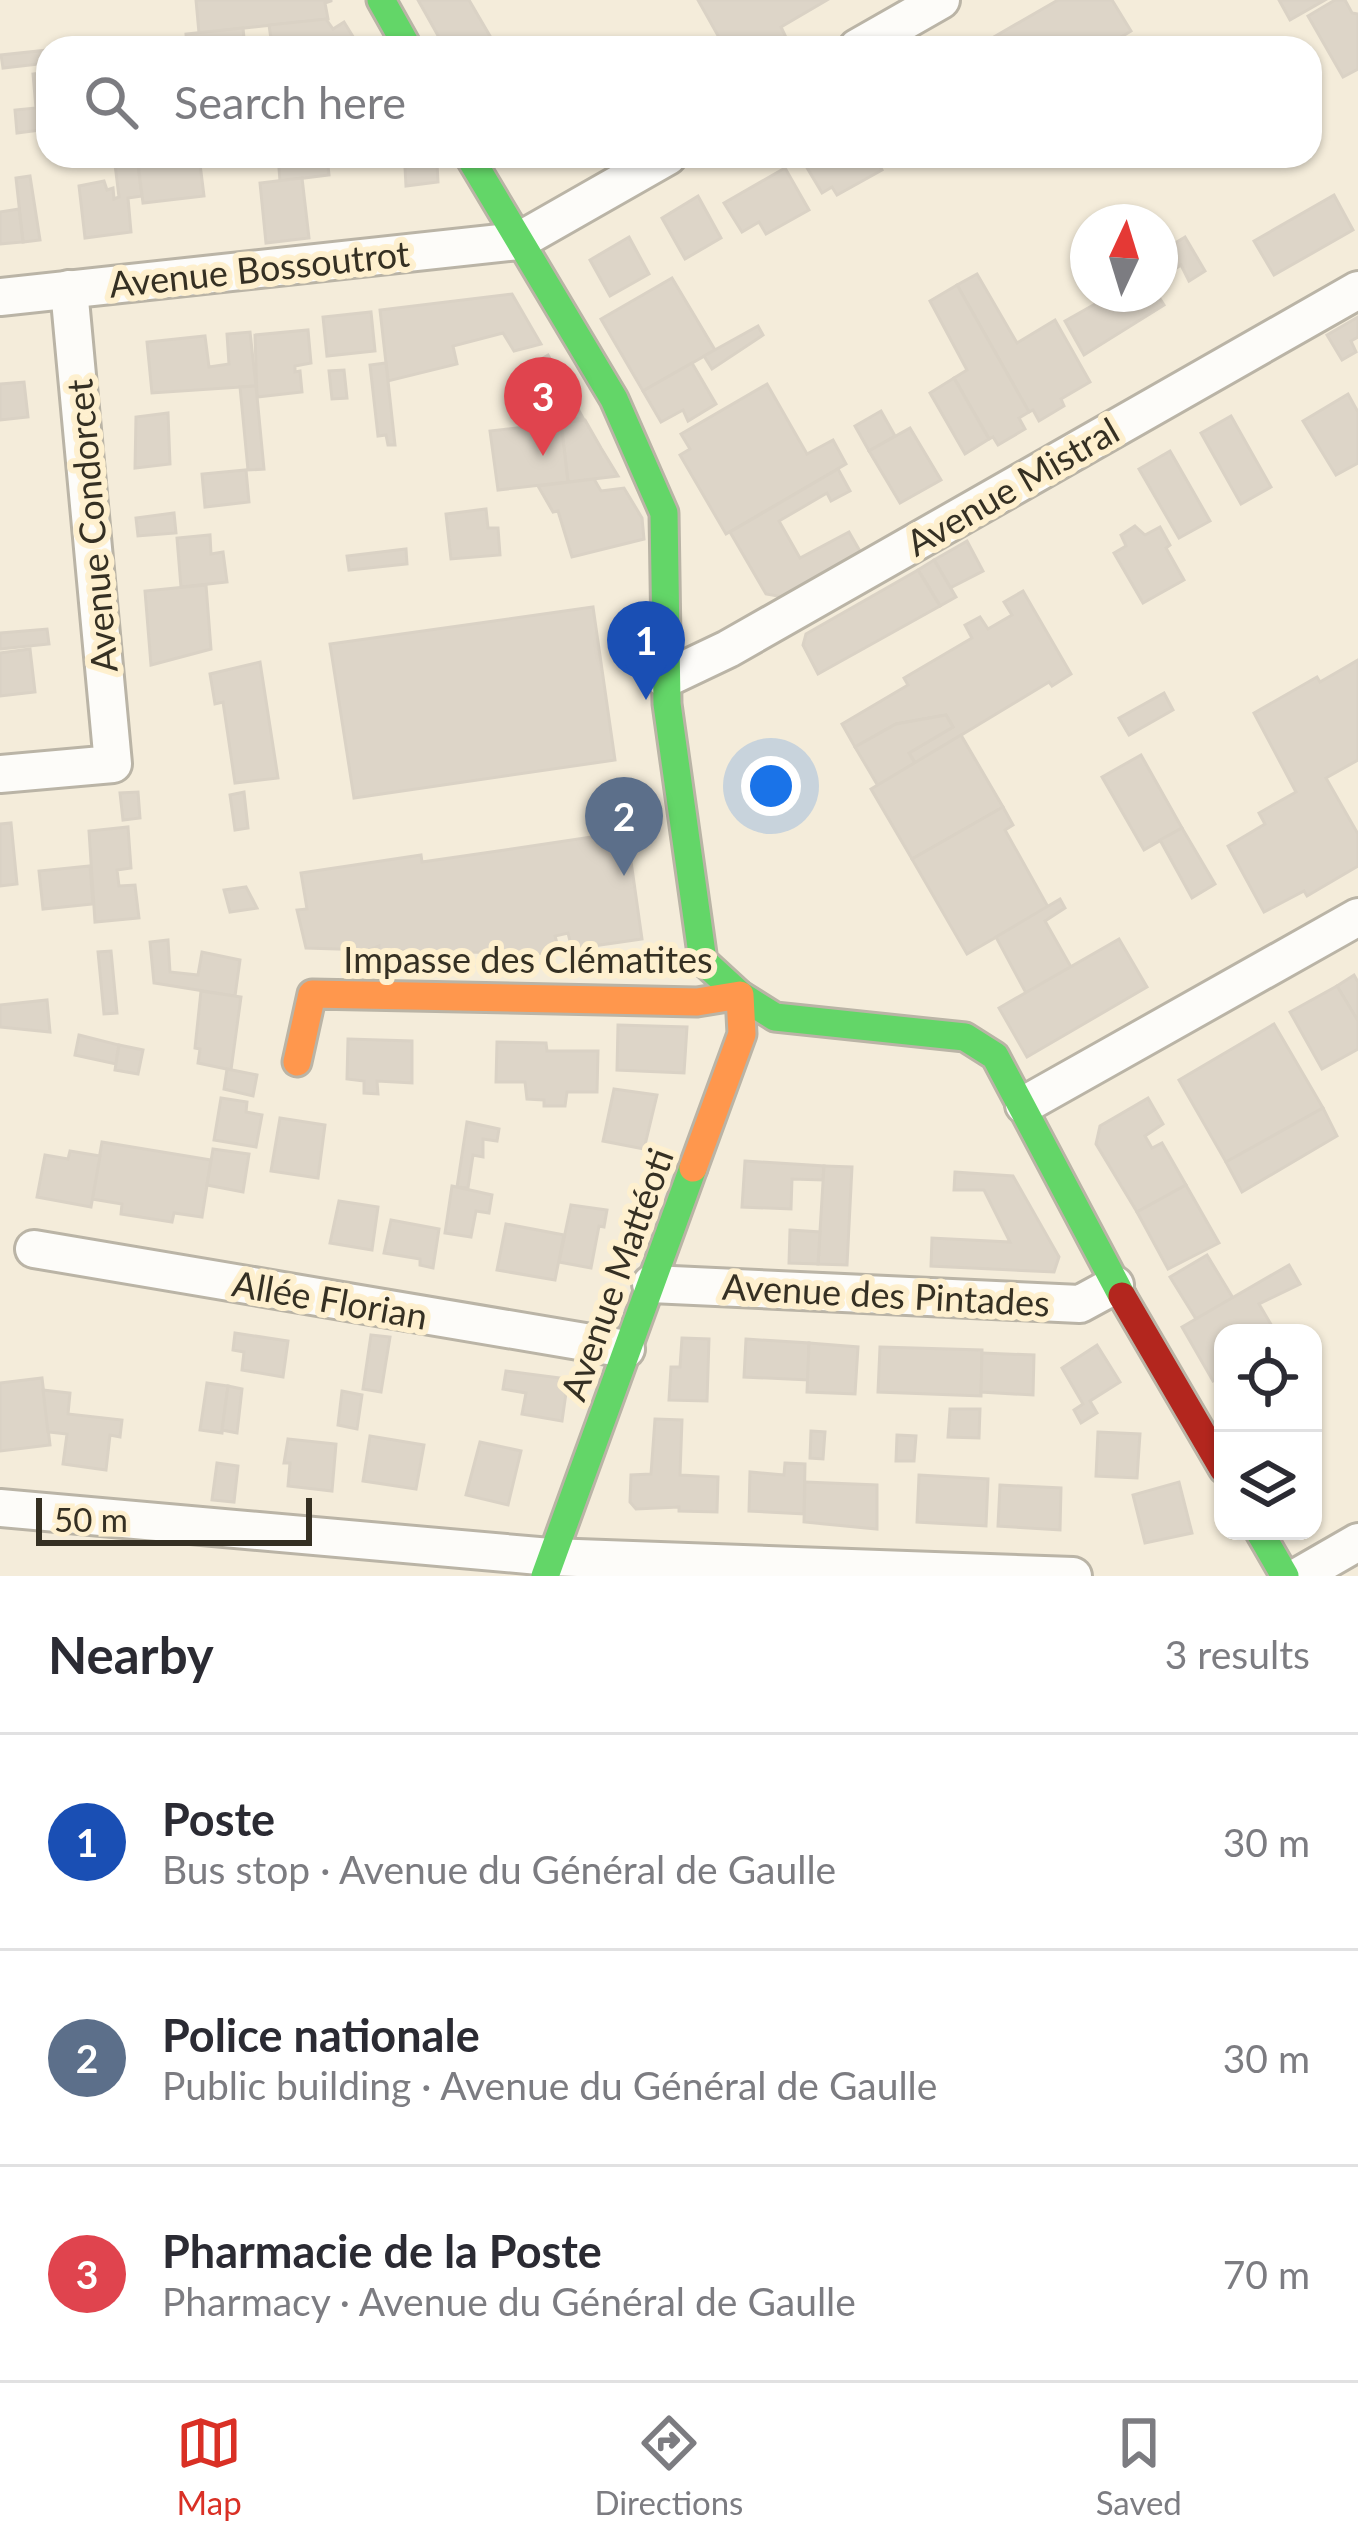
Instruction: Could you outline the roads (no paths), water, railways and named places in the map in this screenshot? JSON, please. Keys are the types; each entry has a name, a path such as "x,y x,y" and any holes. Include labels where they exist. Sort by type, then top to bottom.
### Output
{"street":[{"path":"381,0 401,36"},
{"path":"878,36 941,0"},
{"path":"477,168 614,399 664,513 665,679 703,961 740,995 775,1017 965,1037 994,1056 1024,1105 1115,1285 1214,1454"},
{"path":"519,241 647,168"},
{"name":"Avenue Bossoutrot","path":"0,297 519,241"},
{"name":"Avenue Condorcet","path":"0,774 113,764 69,289"},
{"name":"Avenue Mistral","path":"665,679 728,650 1358,290"},
{"path":"1024,1105 1358,917"},
{"name":"Impasse des Clématites","path":"297,1062 312,994 697,1001 740,995"},
{"name":"Avenue Mattéoti","path":"548,1567 742,1034 740,995"},
{"name":"Allée Florian","path":"34,1249 626,1349"},
{"name":"Avenue des Pintades","path":"651,1283 1080,1304 1115,1285"},
{"path":"0,1508 548,1567 1073,1576"},
{"path":"1264,1540 1285,1576"},
{"path":"1299,1576 1358,1542"}],"place":[{"name":"Pharmacie de la Poste","path":"543,456"},
{"name":"Poste","path":"646,700"},
{"name":"Police nationale","path":"624,876"}]}
